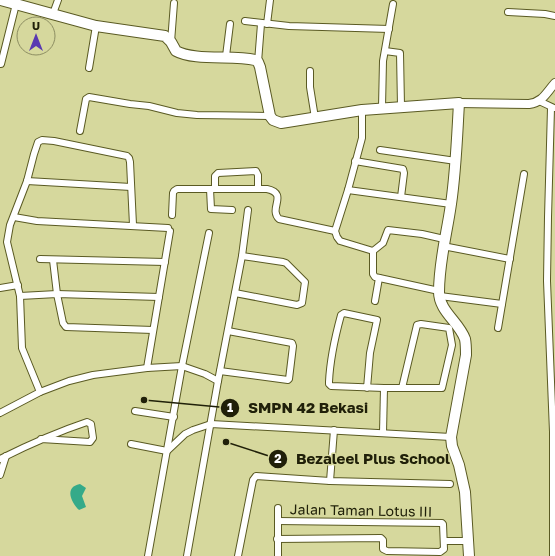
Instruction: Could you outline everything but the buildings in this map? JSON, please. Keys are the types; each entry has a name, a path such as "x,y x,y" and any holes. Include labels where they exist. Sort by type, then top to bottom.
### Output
{"main road":[{"path":"3,0 96,26 164,36 171,42 176,51 187,55 226,56 251,59 258,62 270,116 273,120 281,123 382,107 459,103 456,161 451,204 444,242 439,294 440,301 465,339 466,347 466,355 451,437 452,446 458,461 464,486 469,556"}],"street":[{"path":"54,11 58,0"},
{"path":"258,62 264,24 270,0"},
{"path":"171,42 174,3"},
{"path":"0,64 16,4"},
{"path":"382,107 382,82 385,51 393,4"},
{"path":"508,12 555,16"},
{"path":"245,21 289,26 389,29"},
{"path":"226,56 230,24"},
{"path":"89,68 96,26"},
{"path":"385,51 400,53 401,106"},
{"path":"310,71 310,87 315,118"},
{"path":"459,103 528,104 539,101 555,83"},
{"path":"80,131 86,99 89,98 149,106 177,113 197,115 270,116"},
{"path":"539,101 553,108 548,217 547,281 553,416 553,556"},
{"path":"362,110 362,138 335,231 340,241 374,250"},
{"path":"40,392 22,348 20,296 7,242 10,226 28,181 38,142 42,140 54,141 127,156 130,162 133,226"},
{"path":"380,150 456,161"},
{"path":"355,161 403,169 404,173 401,197"},
{"path":"232,210 211,209 215,176 218,173 256,171 258,175 258,189"},
{"path":"498,328 524,174"},
{"path":"28,181 131,187"},
{"path":"172,215 174,191 177,189 267,189 276,193 276,216 279,219 335,231"},
{"path":"348,190 451,204"},
{"path":"187,556 242,256 248,210"},
{"path":"14,217 37,221 170,229 147,368"},
{"path":"502,304 439,294 375,277 373,274 374,250 383,243 388,230 422,234 444,242 510,259"},
{"path":"148,556 182,366 209,232"},
{"path":"235,293 297,305 302,303 305,282 286,263 242,256"},
{"path":"40,259 165,262"},
{"path":"53,260 57,294 63,323 66,327 153,330"},
{"path":"375,302 379,278"},
{"path":"0,288 18,285"},
{"path":"20,296 57,294 159,296"},
{"path":"366,388 370,353 377,320 344,313 341,315 334,340 329,368 329,384 331,386 366,388 440,389 443,388 452,345 447,327 421,324 417,325 402,388"},
{"path":"220,371 288,380 290,379 292,344 228,331"},
{"path":"0,413 40,392 93,374 182,366 205,374 218,381"},
{"path":"383,433 384,388"},
{"path":"135,411 174,417"},
{"path":"0,475 3,458 41,439 59,432 87,422 91,424 92,438 90,442 41,439"},
{"path":"167,451 185,434 211,424 451,437"},
{"path":"330,481 334,430"},
{"path":"131,444 167,451"},
{"path":"238,556 254,477 259,476 330,481 450,484"},
{"path":"278,508 278,521"},
{"name":"Jalan Taman Lotus III","path":"278,556 278,521 442,523 444,541"},
{"path":"277,539 381,538 383,540 383,549 387,552 440,552 444,548 444,541 468,541"}],"shaded area":[{"path":"80,484 86,488 82,496 86,507 79,510 70,495 72,488"}],"place":[{"name":"SMPN 42 Bekasi","path":"144,400"},
{"name":"Bezaleel Plus School","path":"226,442"}]}
